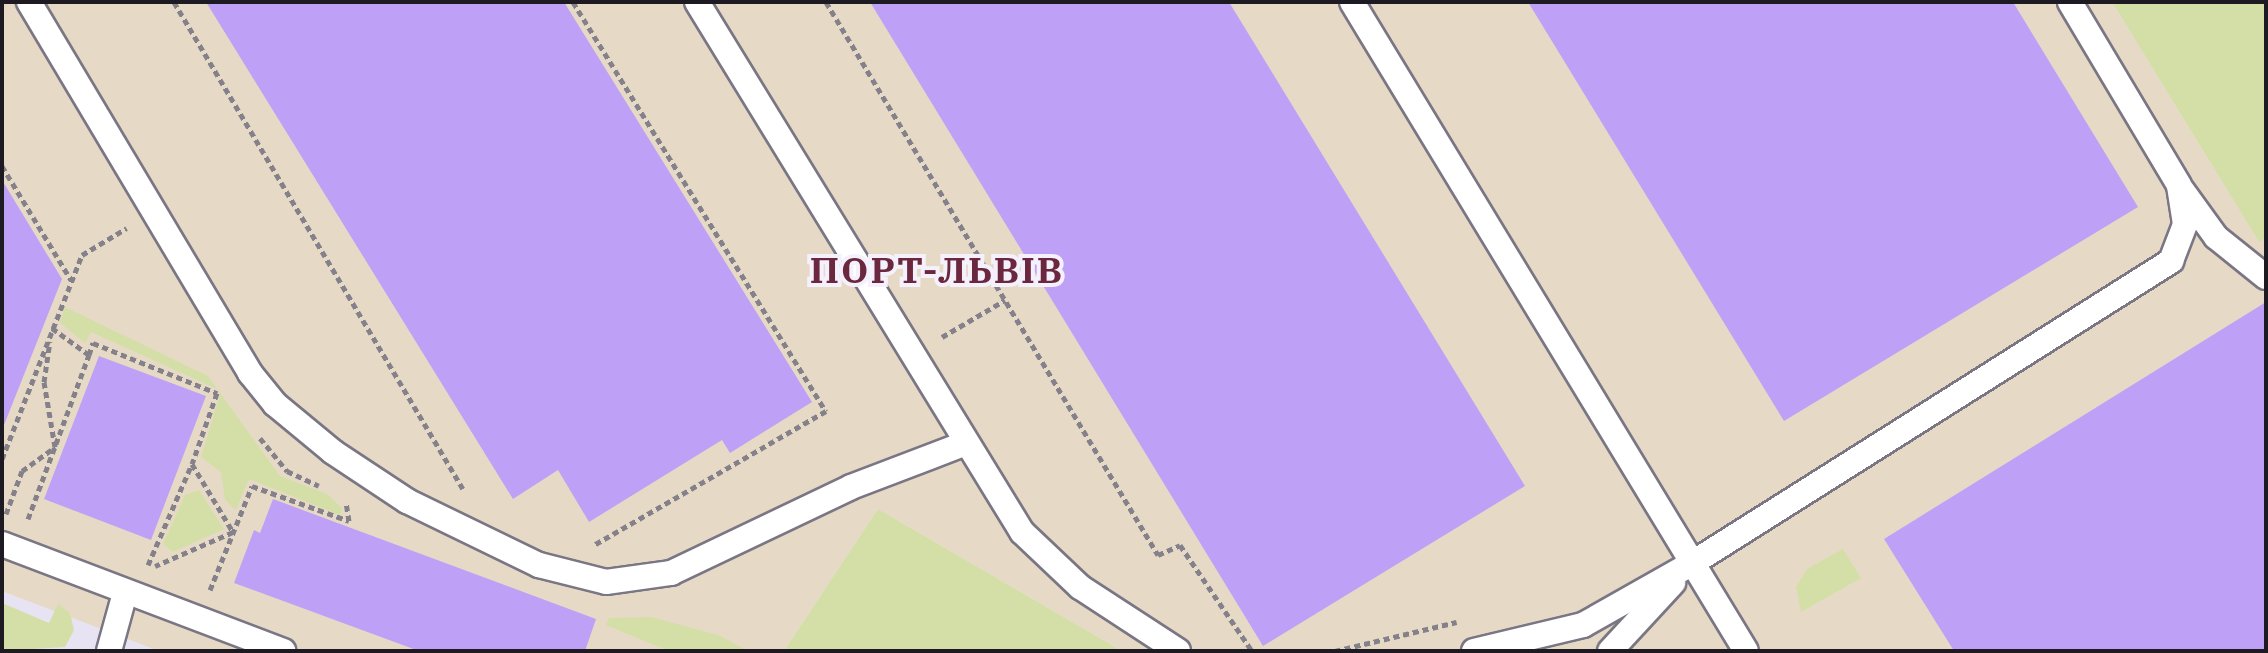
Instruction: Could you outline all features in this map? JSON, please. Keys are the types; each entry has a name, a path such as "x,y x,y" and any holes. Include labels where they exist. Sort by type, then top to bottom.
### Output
{"lane":[{"path":"29,2 250,373 275,404 333,452 407,501 539,565 606,582 671,573 851,487 966,443"},
{"path":"697,2 1022,532 1049,561 1178,651"},
{"path":"1352,2 1746,651"},
{"path":"2070,2 2179,185 2216,237 2266,277"},
{"path":"1474,651 1583,625 1691,564 2171,261 2185,224 2179,185"},
{"path":"2,544 283,651"},
{"path":"1610,651 1691,564"},
{"path":"106,644 125,593"}],"path":[{"path":"174,2 465,493"},
{"path":"573,2 826,411 581,551"},
{"path":"826,2 1158,555 1180,545 1252,651"},
{"path":"2,166 71,281"},
{"path":"2,459 82,255 129,227"},
{"path":"934,341 1005,300"},
{"path":"52,328 89,355"},
{"path":"52,328 44,382 55,447"},
{"path":"26,525 93,343 217,393 192,464 146,570 233,532"},
{"path":"5,517 22,471 55,447"},
{"path":"192,464 233,532"},
{"path":"209,592 252,486 349,521 344,498"},
{"path":"1335,651 1470,618"}],"shaded area":[{"path":"2,2 2112,2 2259,242 2266,238 2266,651 1122,651 878,509 784,651 159,651 2,591"}],"green space":[{"path":"2112,2 2266,2 2266,238 2259,242"},
{"path":"65,307 208,376 280,476 327,494 342,508 340,515 249,479 236,510 225,500 221,472 201,457 220,394 217,389 91,332 85,343 60,323"},
{"path":"199,490 224,529 173,552 163,544 185,495"},
{"path":"878,509 1122,651 784,651"},
{"path":"1843,549 1861,578 1801,612 1796,587 1807,569"},
{"path":"2,603 49,623 58,604 70,613 74,630 65,647 2,651"},
{"path":"651,617 718,635 749,651 669,651 606,625 609,618"}],"building":[{"path":"206,2 564,2 812,402 730,453 722,440 589,522 558,470 513,499"},
{"path":"870,2 1229,2 1525,486 1263,646"},
{"path":"1528,2 2013,2 2138,207 1784,421"},
{"path":"2,180 62,279 4,425 2,425"},
{"path":"2266,302 2266,651 1954,651 1884,539"},
{"path":"99,356 206,396 151,540 44,499"},
{"path":"273,499 596,619 585,651 419,651 234,583 254,530 260,533"}],"district":[{"name":"ПОРТ-ЛЬВІВ","path":"937,270"}]}
